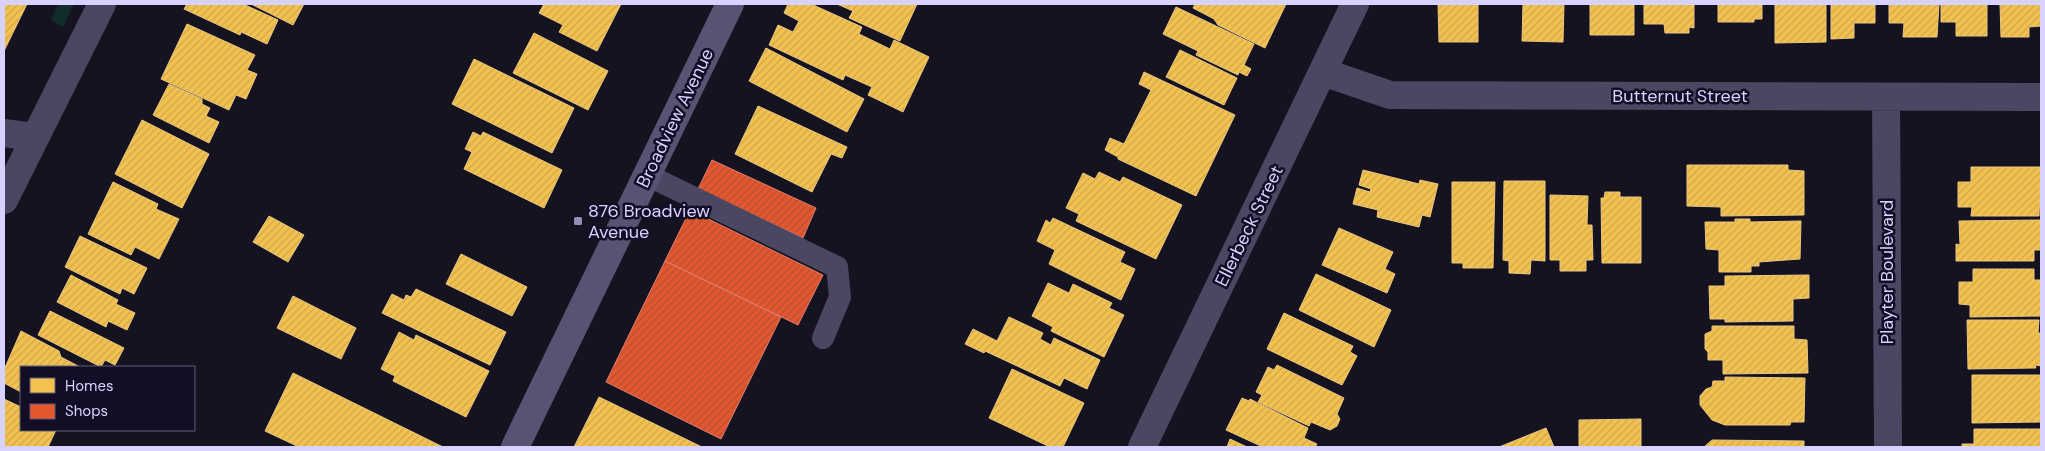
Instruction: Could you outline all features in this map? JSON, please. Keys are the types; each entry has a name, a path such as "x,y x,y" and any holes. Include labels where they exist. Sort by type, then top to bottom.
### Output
{"main road":[{"name":"Broadview Avenue","path":"515,447 730,4"}],"street":[{"path":"4,200 102,4"},
{"name":"Ellerbeck Street","path":"1142,447 1355,4"},
{"name":"Butternut Street","path":"1323,72 1390,95 2041,97"},
{"name":"Playter Boulevard","path":"1886,97 1888,447"},
{"path":"4,133 34,137"}],"lane":[{"path":"647,175 837,267 840,297 823,338"}],"green space":[{"path":"58,4 74,4 63,27 51,20"}],"building: Homes":[{"path":"4,4 27,4 4,51"},
{"path":"187,4 243,4 278,20 267,44 241,32 240,35 184,9"},
{"path":"251,4 304,4 293,25"},
{"path":"544,4 621,4 597,51 559,32 563,25 539,13"},
{"path":"788,4 811,4 862,27 859,34 890,49 894,40 929,57 903,112 868,95 872,87 845,75 843,80 769,45 778,25 793,32 799,21 784,13"},
{"path":"837,4 917,4 900,41 849,18 853,11"},
{"path":"1195,4 1286,4 1265,48 1218,25 1214,19 1193,8"},
{"path":"1438,4 1478,4 1478,42 1439,42"},
{"path":"1523,4 1564,4 1563,42 1522,41"},
{"path":"1590,4 1634,4 1634,35 1590,35"},
{"path":"1644,4 1694,4 1694,28 1689,27 1689,33 1665,33 1664,24 1644,24"},
{"path":"1718,4 1762,4 1762,19 1754,19 1754,22 1718,22"},
{"path":"1775,4 1826,4 1826,42 1775,43"},
{"path":"1831,4 1875,4 1875,23 1854,23 1854,38 1831,39"},
{"path":"1889,4 1939,4 1937,37 1903,37 1904,23 1889,23"},
{"path":"1941,4 1987,4 1987,36 1956,36 1956,22 1941,22"},
{"path":"2000,4 2041,4 2041,26 2029,27 2029,37 2001,37"},
{"path":"1176,7 1254,44 1244,65 1251,69 1247,76 1239,72 1238,75 1196,55 1198,51 1163,34"},
{"path":"187,24 255,55 247,70 257,74 246,99 236,95 229,110 161,79"},
{"path":"534,33 608,71 588,110 513,73"},
{"path":"766,48 864,99 847,132 749,81"},
{"path":"1180,50 1237,78 1224,105 1166,77"},
{"path":"474,59 574,108 552,153 452,104"},
{"path":"1144,72 1235,115 1196,196 1118,159 1118,157 1105,150 1110,138 1124,144 1151,90 1139,84"},
{"path":"169,84 202,99 202,104 210,108 206,116 219,122 209,143 153,115"},
{"path":"758,106 847,147 842,158 831,154 812,192 735,154"},
{"path":"142,120 209,154 182,208 115,174"},
{"path":"473,132 481,136 483,132 562,170 544,208 464,169 472,152 465,149"},
{"path":"1687,165 1788,165 1788,170 1804,171 1804,215 1721,216 1721,207 1687,206"},
{"path":"1971,167 2041,167 2039,216 1971,216 1972,207 1958,207 1958,182 1971,182"},
{"path":"1363,170 1419,184 1420,180 1438,184 1430,217 1422,215 1419,227 1377,217 1378,210 1353,204 1357,188 1370,192 1371,189 1359,185"},
{"path":"1099,172 1120,182 1123,177 1182,205 1156,259 1076,221 1079,214 1066,208 1083,173 1095,179"},
{"path":"1504,181 1545,181 1545,261 1531,260 1530,274 1509,273 1509,261 1503,260"},
{"path":"113,182 158,204 156,209 179,219 159,259 135,247 131,255 88,234"},
{"path":"1452,182 1495,182 1493,268 1463,268 1463,263 1452,263"},
{"path":"1605,192 1620,192 1620,197 1641,197 1641,263 1602,263 1601,198 1604,198"},
{"path":"1550,195 1588,196 1587,225 1592,225 1593,260 1586,260 1586,271 1560,271 1560,260 1550,260"},
{"path":"269,216 304,235 288,262 253,242"},
{"path":"1053,218 1125,252 1120,262 1135,269 1121,300 1049,264 1055,250 1037,241 1046,220 1050,223"},
{"path":"1735,219 1750,219 1750,222 1801,221 1800,259 1759,262 1759,266 1751,266 1751,272 1719,272 1719,250 1706,249 1705,222 1735,222"},
{"path":"2041,220 2041,250 2034,250 2034,261 1956,261 1956,244 1960,245 1959,221"},
{"path":"1339,228 1393,252 1385,269 1395,274 1387,293 1322,265"},
{"path":"80,236 147,268 134,294 122,288 120,294 65,267"},
{"path":"461,254 527,287 512,316 446,284"},
{"path":"1973,269 2034,269 2034,280 2041,280 2041,316 1970,317 1970,305 1959,304 1959,282 1973,282"},
{"path":"1316,274 1391,310 1374,347 1299,310"},
{"path":"71,275 118,300 116,304 135,313 127,330 108,321 106,327 57,302"},
{"path":"1809,275 1809,298 1793,299 1793,321 1725,322 1725,319 1710,319 1709,286 1725,286 1725,276"},
{"path":"1048,283 1069,293 1073,284 1112,303 1109,308 1124,315 1104,357 1051,331 1053,327 1032,316"},
{"path":"416,289 506,332 490,365 382,313 392,294 404,300 406,295 411,297"},
{"path":"293,296 356,328 341,359 277,328"},
{"path":"50,311 124,348 115,365 105,360 102,366 99,366 38,335"},
{"path":"1284,313 1353,346 1350,352 1357,356 1342,385 1267,349"},
{"path":"1009,317 1043,333 1040,339 1051,345 1054,338 1100,360 1087,389 1064,378 1060,386 985,351 984,353 965,344 973,329 997,341"},
{"path":"1967,320 2039,320 2038,333 2041,333 2041,366 2035,365 2036,368 1968,369"},
{"path":"1712,326 1794,326 1794,339 1807,340 1808,373 1723,374 1723,360 1708,360 1708,352 1705,349 1705,334 1712,331"},
{"path":"21,331 59,351 61,357 78,366 20,366 20,391 4,383 4,370"},
{"path":"399,332 414,340 416,335 489,371 466,417 393,381 395,376 381,369"},
{"path":"1277,365 1344,398 1337,414 1340,419 1337,426 1330,430 1311,422 1309,426 1258,402 1262,395 1256,392 1268,367 1274,370"},
{"path":"1012,369 1084,403 1063,447 1050,447 989,418"},
{"path":"293,373 443,447 299,447 265,431"},
{"path":"1972,375 2041,375 2041,422 1972,423"},
{"path":"1725,377 1805,378 1804,422 1791,422 1790,425 1725,425 1712,420 1700,405 1700,396 1706,389 1712,387 1713,381 1725,381"},
{"path":"599,397 702,447 574,447"},
{"path":"1242,398 1249,401 1250,399 1308,428 1304,438 1317,444 1315,447 1263,447 1226,430"},
{"path":"4,399 20,407 20,431 56,431 48,447 4,447"},
{"path":"1641,419 1641,447 1579,447 1579,420"},
{"path":"1546,428 1554,447 1499,447"},
{"path":"1974,429 2041,429 2041,447 1962,447 1962,444 1974,444"},
{"path":"1230,439 1247,447 1227,447"},
{"path":"1712,440 1804,441 1804,447 1704,447"}],"building: Shops":[{"path":"712,160 816,208 803,238 698,189"},
{"path":"690,210 823,275 798,325 665,261"},
{"path":"665,261 781,317 721,439 606,382"}],"place":[{"name":"876 Broadview Avenue","path":"578,221"}]}
